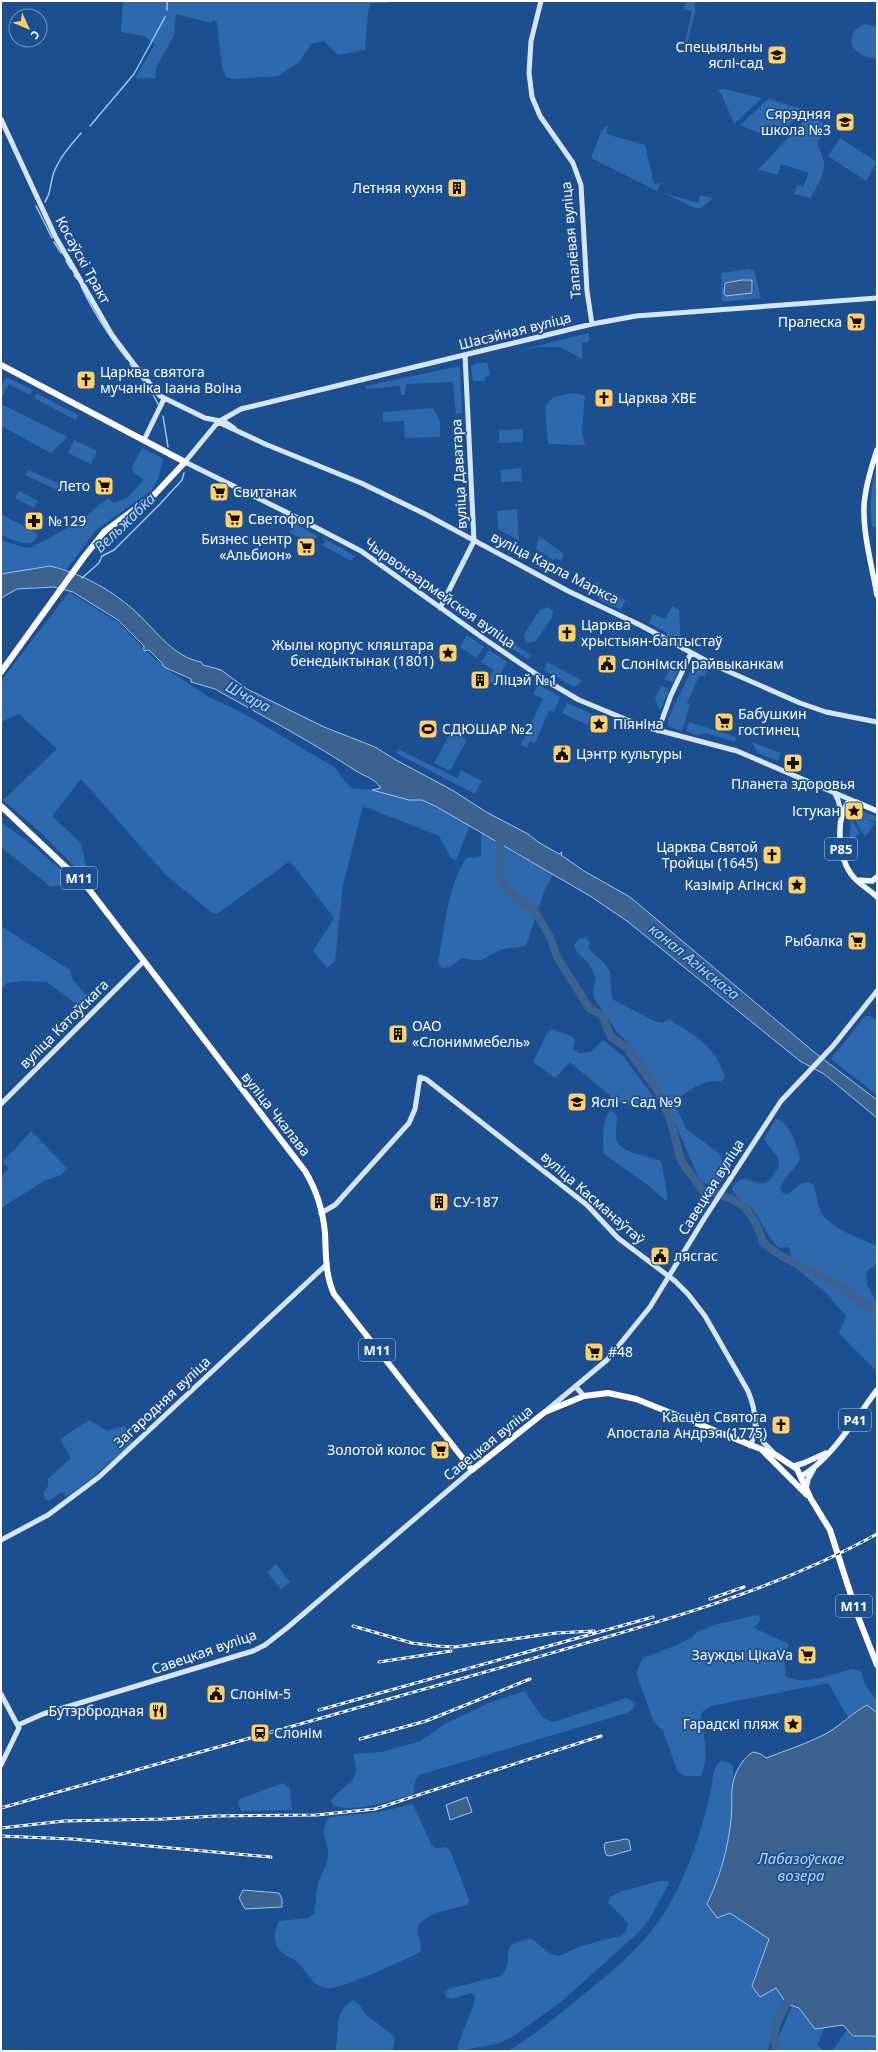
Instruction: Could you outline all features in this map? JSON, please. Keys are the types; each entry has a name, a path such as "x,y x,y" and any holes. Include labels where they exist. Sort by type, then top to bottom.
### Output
{"highway":[{"name":"Чырвонаармейская вуліца","path":"1,365 185,462"},
{"path":"1,672 84,557 104,532 156,494 185,462"},
{"name":"вуліца Чкалава","path":"1,806 88,888 305,1171 316,1193 321,1212 328,1279 334,1294 472,1470"},
{"name":"М11","path":"545,1412 584,1396 608,1393 628,1396 750,1446 776,1455 794,1466 802,1476 811,1499 830,1530 839,1554 857,1614 877,1665"},
{"name":"Савецкая вуліца","path":"472,1470 545,1412"},
{"name":"М11","path":"762,1450 811,1499"},
{"path":"787,1476 788,1469 794,1466"},
{"path":"793,1481 802,1476"}],"main road":[{"name":"Тапалёвая вуліца","path":"541,1 531,41 529,73 531,92 534,106 573,163 581,185 587,285 592,324"},
{"name":"Косаўскі Тракт","path":"1,119 55,236 112,335 154,391 164,399 218,422"},
{"name":"Шасэйная вуліца","path":"185,462 218,422 231,414 253,405 592,324 632,316 877,298"},
{"name":"вуліца Даватара","path":"440,608 474,541 465,355"},
{"path":"144,440 164,399"},
{"name":"вуліца Карла Маркса","path":"218,422 361,483 425,514 568,591 640,625 725,671 800,703 826,712 877,722"},
{"path":"877,450 866,488 864,506 866,533 877,595"},
{"name":"Чырвонаармейская вуліца","path":"185,462 361,551 440,608 565,692 614,715 658,731 737,751 877,811"},
{"path":"658,731 671,695 691,653"},
{"path":"834,792 842,815"},
{"path":"842,815 848,803 856,802"},
{"name":"Р85","path":"842,815 841,846 846,867 855,879 877,897"},
{"name":"Р85","path":"855,879 866,882 872,881 877,877"},
{"name":"вуліца Катоўскага","path":"1,1104 144,961"},
{"name":"Савецкая вуліца","path":"545,1412 607,1360 626,1338 650,1307 670,1277 704,1219 781,1101 833,1046 877,991"},
{"name":"вуліца Касманаўтаў","path":"321,1212 335,1205 409,1123 415,1109 420,1077 429,1080 552,1176 587,1205 618,1238 670,1277 688,1294 705,1316 748,1390 753,1404 756,1422 755,1436 750,1446"},
{"name":"Загародняя вуліца","path":"1,1540 48,1515 98,1477 327,1264"},
{"path":"576,1387 584,1396"},
{"name":"Р41","path":"806,1488 808,1479 817,1466 877,1390"},
{"path":"756,1422 760,1438 776,1455"},
{"name":"Р41","path":"794,1466 818,1458 831,1450"},
{"name":"Р41","path":"802,1476 817,1466"},
{"name":"Савецкая вуліца","path":"18,1725 43,1714 258,1650 288,1627 472,1470"},
{"path":"1,1694 18,1725 18,1732 1,1765"}],"shaded area":[{"path":"123,1 390,1 387,3 371,3 368,11 365,50 338,55 324,41 311,44 299,62 278,76 233,79 226,77 222,68 217,23 214,20 211,23 176,14 174,35 156,68 155,78 135,78 155,44 144,36 121,32"},
{"path":"686,1 695,1 695,12 686,48 684,47 692,11 684,9"},
{"path":"866,24 877,27 877,59 861,54 852,45 851,41 854,32"},
{"path":"724,89 762,98 734,124 722,95 718,90"},
{"path":"768,99 806,110 779,134 763,130 759,133 740,125"},
{"path":"810,114 832,131 820,138 818,142 824,170 811,198 794,194 797,185 803,187 809,173 781,164 778,175 758,170"},
{"path":"606,126 608,126 606,134 645,145 654,184 661,183 657,191 591,158 601,132"},
{"path":"840,138 877,162 866,181 828,156"},
{"path":"664,193 698,203 700,195 713,198 701,208 694,208"},
{"path":"748,269 754,271 761,298 722,302 721,273","holes":["752,279 754,287 753,294 726,296 724,293 723,284 725,282"]},
{"path":"589,333 589,342 582,343 582,359 560,347 540,347 516,351"},
{"path":"487,362 490,375 486,376 485,381 473,381 471,367 475,364"},
{"path":"460,366 462,413 456,414 453,382 406,384 405,395 401,395 400,386 366,389 366,386"},
{"path":"6,377 33,390 30,395 9,384 1,399 1,387"},
{"path":"36,393 78,415 76,420 34,398"},
{"path":"573,393 585,395 582,432 585,445 548,444 545,407 553,397"},
{"path":"1,404 68,437 51,453 1,426"},
{"path":"433,408 440,421 440,437 405,438 404,421 383,422 383,412"},
{"path":"523,429 523,442 499,443 499,430"},
{"path":"74,440 97,451 91,464 68,453"},
{"path":"142,448 163,460 158,479 152,490 96,530 66,570 50,566 1,574 1,540 26,548 32,547 79,522 108,498 114,503 127,498 143,481 143,479 133,472 132,467"},
{"path":"877,467 877,528 875,529 872,527 871,504 873,482"},
{"path":"521,468 522,481 501,482 500,470"},
{"path":"28,470 67,487 64,493 25,475"},
{"path":"19,491 38,501 34,508 15,498"},
{"path":"517,509 519,541 498,529 497,511"},
{"path":"1,514 38,534 36,539 32,542 22,543 1,535"},
{"path":"295,523 317,536 312,544 289,532"},
{"path":"539,536 564,554 561,561 556,558 554,560 536,549"},
{"path":"325,539 355,556 351,561 323,546"},
{"path":"599,582 599,591 626,600 621,610 598,598 595,594 594,583"},
{"path":"69,592 119,623 148,653 171,672 209,697 241,712 334,767 351,788 372,790 409,800 422,800 470,825 456,861 451,858 439,836 363,806 343,885 335,961 327,968 313,951 334,918 290,861 217,914 211,912 166,875 81,779 52,816 81,843 88,874 85,877 39,831 3,800 57,749 19,714 1,722 1,681"},
{"path":"672,606 679,610 681,644 667,636 666,632 649,623 653,614 665,619"},
{"path":"548,607 553,611 552,618 535,642 527,643 524,637 525,633 540,610"},
{"path":"498,634 531,655 528,659 496,638"},
{"path":"467,635 484,647 476,658 460,647"},
{"path":"489,650 507,662 494,684 488,681 494,670 481,662"},
{"path":"696,660 708,667 705,676 699,676 687,703 690,705 682,731 668,726 668,719"},
{"path":"547,662 583,681 574,687 544,670"},
{"path":"679,662 682,663 673,682 664,680 671,666"},
{"path":"538,684 560,697 554,712 549,711 535,743 530,741 527,748 521,745 543,699 533,694"},
{"path":"661,686 667,688 669,691 660,710 655,698"},
{"path":"567,703 592,714 587,725 562,713"},
{"path":"689,722 736,737 735,742 706,733 696,735 686,731"},
{"path":"451,732 467,740 450,771 434,763"},
{"path":"751,742 781,753 778,761 758,753"},
{"path":"398,749 457,778 461,770 482,781 475,794 396,753"},
{"path":"852,808 875,816 877,821 853,818 849,809"},
{"path":"851,819 860,833 856,836 858,846 850,858 848,857"},
{"path":"854,819 867,820 875,823 865,837"},
{"path":"1,822 26,840 65,873 67,876 60,885 51,887 1,847"},
{"path":"481,832 521,857 554,873 545,889 526,946 501,950 482,960 462,958 450,967 442,968 438,963 445,922 455,880 467,857 474,858 481,855"},
{"path":"1,926 70,970 73,980 93,1002 85,1011 47,982 23,981 7,983 1,991"},
{"path":"586,938 590,942 588,948 605,964 610,972 612,999 654,1021 662,1023 669,1019 703,1042 710,1049 721,1066 725,1077 721,1082 715,1081 703,1083 677,1099 675,1104 686,1129 720,1154 726,1174 719,1186 715,1188 703,1182 697,1174 666,1102 643,1064 629,1044 617,1032 594,998 593,988 596,978 589,964 577,952 574,945 579,939"},
{"path":"865,1016 870,1016 877,1021 877,1095 831,1059"},
{"path":"552,1029 575,1039 573,1049 579,1053 591,1052 603,1040 623,1056 652,1095 652,1099 643,1106 625,1105 616,1101 570,1062 555,1078 533,1062 548,1031"},
{"path":"612,1110 617,1116 616,1139 618,1144 628,1151 661,1161 668,1198 666,1201 649,1186 604,1154 603,1137 606,1117"},
{"path":"776,1119 786,1125 789,1130 795,1142 800,1159 780,1189 783,1193 789,1194 800,1184 808,1182 814,1185 820,1210 829,1222 845,1232 877,1246 877,1264 868,1270 866,1276 867,1284 877,1303 877,1372 839,1333 846,1316 825,1292 793,1266 789,1247 779,1248 771,1239 754,1211 736,1196 732,1189 736,1183 744,1179 765,1183 771,1178 779,1166 778,1158 764,1139"},
{"path":"31,1131 67,1168 61,1175 44,1181 1,1208 1,1177 9,1169 3,1162"},
{"path":"89,1420 107,1431 124,1426 131,1435 132,1443 92,1478 66,1497 62,1492 49,1501 45,1499 43,1493 48,1486 48,1479 71,1458 60,1439"},
{"path":"276,1564 290,1582 281,1589 267,1572"},
{"path":"758,1615 761,1619 754,1628 789,1644 784,1659 786,1676 793,1679 809,1680 852,1669 861,1671 865,1684 877,1701 877,1713 867,1705 848,1717 828,1683 711,1706 702,1712 701,1715 705,1761 701,1776 684,1776 678,1772 663,1731 653,1720 636,1673 643,1658 677,1645 691,1638 697,1632 717,1624"},
{"path":"525,1691 542,1717 553,1722 627,1698 635,1703 633,1709 627,1713 419,1775 415,1781 414,1794 362,1807 351,1808 333,1805 331,1801 351,1782 356,1772 356,1764 353,1754 382,1752 420,1741 445,1724 489,1703"},
{"path":"721,1761 730,1763 733,1766 733,1802 725,1854 707,1904 730,1913 769,1939 752,1986 776,1988 785,2000 774,2021 768,2051 507,2051 523,2042 539,2030 622,1962 658,1922 668,1907 688,1867 703,1822 715,1767"},
{"path":"283,1783 290,1789 292,1809 241,1811 238,1803 240,1799"},
{"path":"413,1804 431,1844 436,1848 445,1847 450,1850 470,1902 467,1905 431,1915 420,1923 418,1931 421,1945 420,1952 344,1985 333,1988 325,1988 320,1986 311,1979 296,1961 281,1951 276,1943 275,1933 279,1921 308,1918 314,1914 318,1883 328,1856 324,1836 324,1827 326,1822 330,1817 379,1812"},
{"path":"660,1881 668,1881 669,1883 649,1920 638,1933 560,2003 512,2037 500,2043 460,2051 458,2049 459,2042 473,2008 475,1995 470,1993 453,1999 446,1997 445,1992 448,1989 501,1976 508,1963 508,1953 510,1948 513,1944 520,1941 532,1939 550,1954 559,1956 581,1946 620,1936 626,1932 628,1923 608,1903 610,1897 619,1892"},
{"path":"353,2000 359,2004 366,2015 393,2035 395,2039 393,2051 335,2051 338,2023 342,2010"},
{"path":"792,2006 799,2009 815,2029 824,2028 818,2045 823,2051 782,2051 777,2041"},
{"path":"847,2030 853,2036 877,2037 877,2051 832,2051"}],"water":[{"path":"752,280 752,293 726,296 724,293 725,283"},
{"path":"50,566 62,569 97,584 119,598 138,614 166,643 182,655 201,662 203,665 221,670 247,689 324,727 375,747 452,790 488,813 528,834 538,842 559,854 562,852 561,855 584,871 630,897 814,1052 877,1100 877,1118 824,1074 800,1061 627,921 590,896 437,807 422,800 409,800 372,790 381,788 373,780 309,742 215,689 191,682 191,679 164,667 149,650 144,651 144,646 118,620 73,592 54,587 17,589 1,598 1,574"},
{"name":"Лабазоўскае возера","path":"867,1705 877,1713 877,2037 853,2036 843,2025 815,2029 799,2008 787,2004 776,1988 760,1997 752,1986 769,1939 730,1913 717,1918 707,1904 716,1884 726,1852 732,1814 733,1784 735,1775 744,1760 753,1752 761,1754 766,1758 814,1740 829,1732"},
{"path":"467,1797 472,1812 450,1820 446,1805"},
{"path":"626,1839 629,1840 631,1850 610,1856 606,1855 604,1847 605,1843"},
{"path":"243,1890 279,1893 282,1899 282,1907 245,1909 239,1898"}],"waterway":[{"name":"Вельжабка","path":"167,1 167,10"},
{"name":"Вельжабка","path":"90,126 134,74 165,17"},
{"name":"Вельжабка","path":"45,202 55,169 65,153 81,133"},
{"name":"Вельжабка","path":"36,206 52,238"},
{"name":"Вельжабка","path":"54,242 61,253"},
{"name":"Вельжабка","path":"66,261 71,269"},
{"name":"Вельжабка","path":"74,275 77,279"},
{"name":"Вельжабка","path":"81,286 102,324 127,359"},
{"name":"Вельжабка","path":"130,364 150,389 158,404"},
{"name":"Вельжабка","path":"163,416 168,447"},
{"name":"Вельжабка","path":"82,578 99,563 102,556 114,550 160,504 182,480 184,473"},
{"path":"499,834 501,862 498,872 503,886 518,899 533,908 550,937 557,957 590,1009 602,1015 611,1037 627,1048 658,1092 670,1119 681,1161 704,1192 714,1193 741,1205 753,1219 762,1241 769,1248 785,1258 835,1283 877,1312"},
{"path":"778,2051 775,2044 775,2030 791,1995"}],"railway":[{"path":"1,1808 655,1623 746,1593 791,1575 834,1556 877,1534"},
{"path":"710,1599 744,1587"},
{"path":"319,1710 653,1617"},
{"path":"353,1626 412,1643 455,1647 556,1633 594,1631"},
{"path":"379,1662 451,1651"},
{"path":"360,1739 426,1721 530,1679"},
{"path":"1,1828 64,1821 163,1819 216,1816 316,1815 375,1809 601,1736"},
{"path":"1,1836 72,1839 271,1857"}],"place":[{"name":"Спецыяльны яслі-сад","path":"777,55"},
{"name":"Сярэдняя школа №3","path":"845,122"},
{"name":"Летняя кухня","path":"457,188"},
{"name":"Пралеска","path":"856,322"},
{"name":"Царква святога мучаніка Іаана Воіна","path":"86,380"},
{"name":"Царква ХВЕ","path":"604,398"},
{"name":"Лето","path":"104,486"},
{"name":"Свитанак","path":"219,492"},
{"name":"Светофор","path":"234,519"},
{"name":"№129","path":"34,521"},
{"name":"Бизнес центр «Альбион»","path":"306,547"},
{"name":"Царква хрыстыян-баптыстаў","path":"567,633"},
{"name":"Жылы корпус кляштара бенедыктынак (1801)","path":"448,653"},
{"name":"Слонімскі райвыканкам","path":"607,664"},
{"name":"Ліцэй №1","path":"480,680"},
{"name":"Бабушкин гостинец","path":"724,722"},
{"name":"Піяніна","path":"599,724"},
{"name":"СДЮШАР №2","path":"428,729"},
{"name":"Цэнтр культуры","path":"562,754"},
{"name":"Планета здоровья","path":"793,763"},
{"name":"Істукан","path":"854,811"},
{"name":"Царква Святой Тройцы (1645)","path":"772,855"},
{"name":"Казімір Агінскі","path":"797,885"},
{"name":"Рыбалка","path":"857,941"},
{"name":"ОАО «Слониммебель»","path":"398,1034"},
{"name":"Яслі - Сад №9","path":"577,1102"},
{"name":"СУ-187","path":"439,1202"},
{"name":"лясгас","path":"660,1256"},
{"name":"#48","path":"594,1352"},
{"name":"Касцёл Святога Апостала Андрэя (1775)","path":"781,1425"},
{"name":"Золотой колос","path":"440,1450"},
{"name":"Заужды ЦікаVа","path":"807,1655"},
{"name":"Слонім-5","path":"216,1694"},
{"name":"Бутэрбродная","path":"158,1711"},
{"name":"Гарадскі пляж","path":"793,1724"},
{"name":"Слонім","path":"260,1733"}],"water label":[{"name":"Шчара","path":"248,697"},
{"name":"канал Агінскага","path":"694,962"}]}
